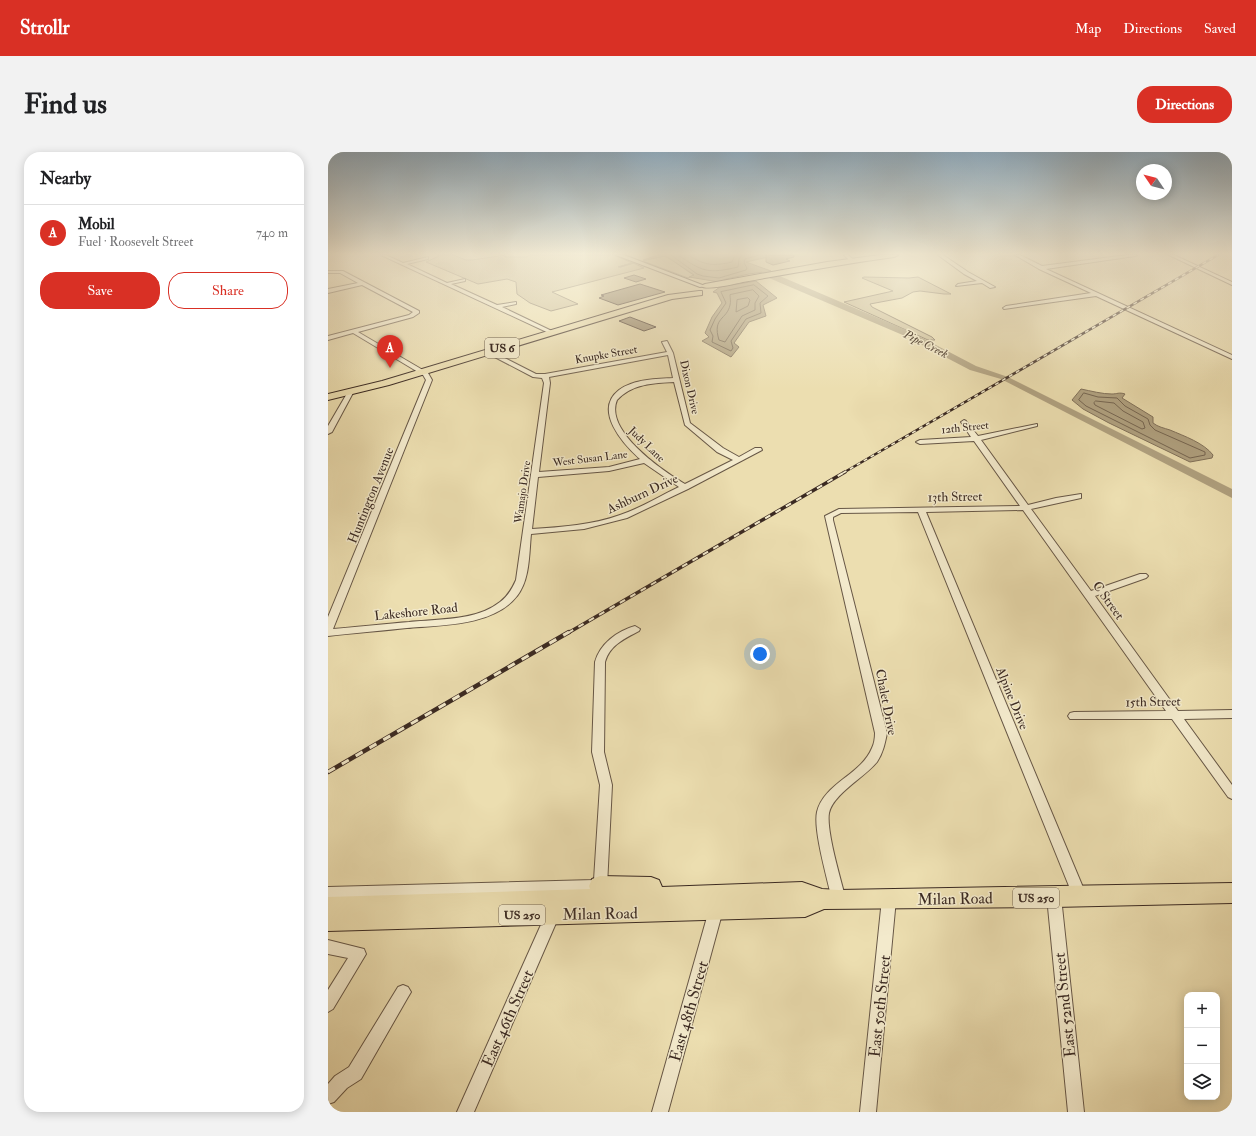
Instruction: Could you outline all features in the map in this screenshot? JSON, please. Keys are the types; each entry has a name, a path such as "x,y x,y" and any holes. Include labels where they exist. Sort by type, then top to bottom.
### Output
{"main road":[{"name":"US 6","path":"328,397 422,372 663,300"},
{"path":"600,886 652,887 698,897"},
{"name":"Milan Road","path":"328,907 539,900 698,897 802,892 831,899 1080,897 1232,893"},
{"name":"Milan Road","path":"328,928 805,907 831,899"},
{"path":"635,921 680,919 716,910"}],"street":[{"path":"328,338 416,314 416,311 395,300"},
{"path":"481,300 553,332"},
{"path":"1006,308 1059,300"},
{"path":"1109,300 1232,357"},
{"path":"497,307 514,303"},
{"path":"353,331 422,372"},
{"name":"Dixon Drive","path":"665,342 670,353 688,425 720,450 738,459"},
{"path":"492,351 535,376 546,376"},
{"name":"Knupke Street","path":"546,376 670,353"},
{"name":"Huntington Avenue","path":"328,629 428,384 429,377 422,372"},
{"name":"Wamajo Drive","path":"504,603 513,595 519,586 528,532 547,383 546,376"},
{"name":"Judy Lane","path":"677,380 655,381 634,386 620,393 612,402 613,417 618,432 646,460 660,472 685,486"},
{"path":"328,432 352,391"},
{"name":"C Street","path":"964,422 1232,794"},
{"name":"12th Street","path":"920,442 976,439 1035,425"},
{"name":"Ashburn Drive","path":"528,532 585,527 613,521 637,511 758,450"},
{"name":"West Susan Lane","path":"535,475 609,469 646,460"},
{"name":"13th Street","path":"831,515 839,511 1025,508 1078,496"},
{"name":"Alpine Drive","path":"921,509 1080,897"},
{"name":"Chalet Drive","path":"831,515 829,520 881,737 880,746 873,758 830,799 823,813 831,899"},
{"path":"1089,595 1143,576"},
{"name":"Lakeshore Road","path":"328,633 464,619 488,612 504,603"},
{"path":"600,886 606,785 598,752 600,662 602,654 606,648 635,629"},
{"name":"15th Street","path":"1074,716 1232,714"},
{"name":"Milan Road","path":"328,893 600,886"},
{"name":"East 52nd Street","path":"1054,897 1076,1112"},
{"name":"East 50th Street","path":"868,1112 889,899"},
{"name":"East 48th Street","path":"660,1112 716,910"},
{"name":"Milan Road","path":"328,928 635,921"},
{"name":"East 46th Street","path":"465,1112 549,923"},
{"path":"328,947 359,954 328,1004"},
{"path":"328,1096 341,1082 356,1073 403,992"}],"shaded area":[{"path":"525,300 569,300 578,304 551,311"},
{"path":"854,300 892,300 870,304 872,307 932,337 935,340 928,340 844,302"}],"water":[{"path":"720,300 773,300 763,305 766,316 749,322 734,343 739,347 731,357 702,341 709,337 705,333 712,317 722,303"},
{"path":"1081,389 1104,394 1125,394 1122,398 1153,417 1153,423 1199,443 1213,455 1212,458 1190,462 1109,423 1083,409 1072,400"}],"building":[{"path":"604,300 637,300 618,305"},
{"path":"630,317 656,327 644,331 619,321"}],"waterway":[{"name":"Pipe Creek","path":"828,300 908,334 973,368 999,377"},
{"name":"Pipe Creek","path":"1005,379 1232,494"}],"railway":[{"path":"843,473 1141,300"},
{"path":"568,633 845,472"},
{"path":"328,772 569,632"}],"place":[{"name":"Mobil","path":"390,368"}]}
